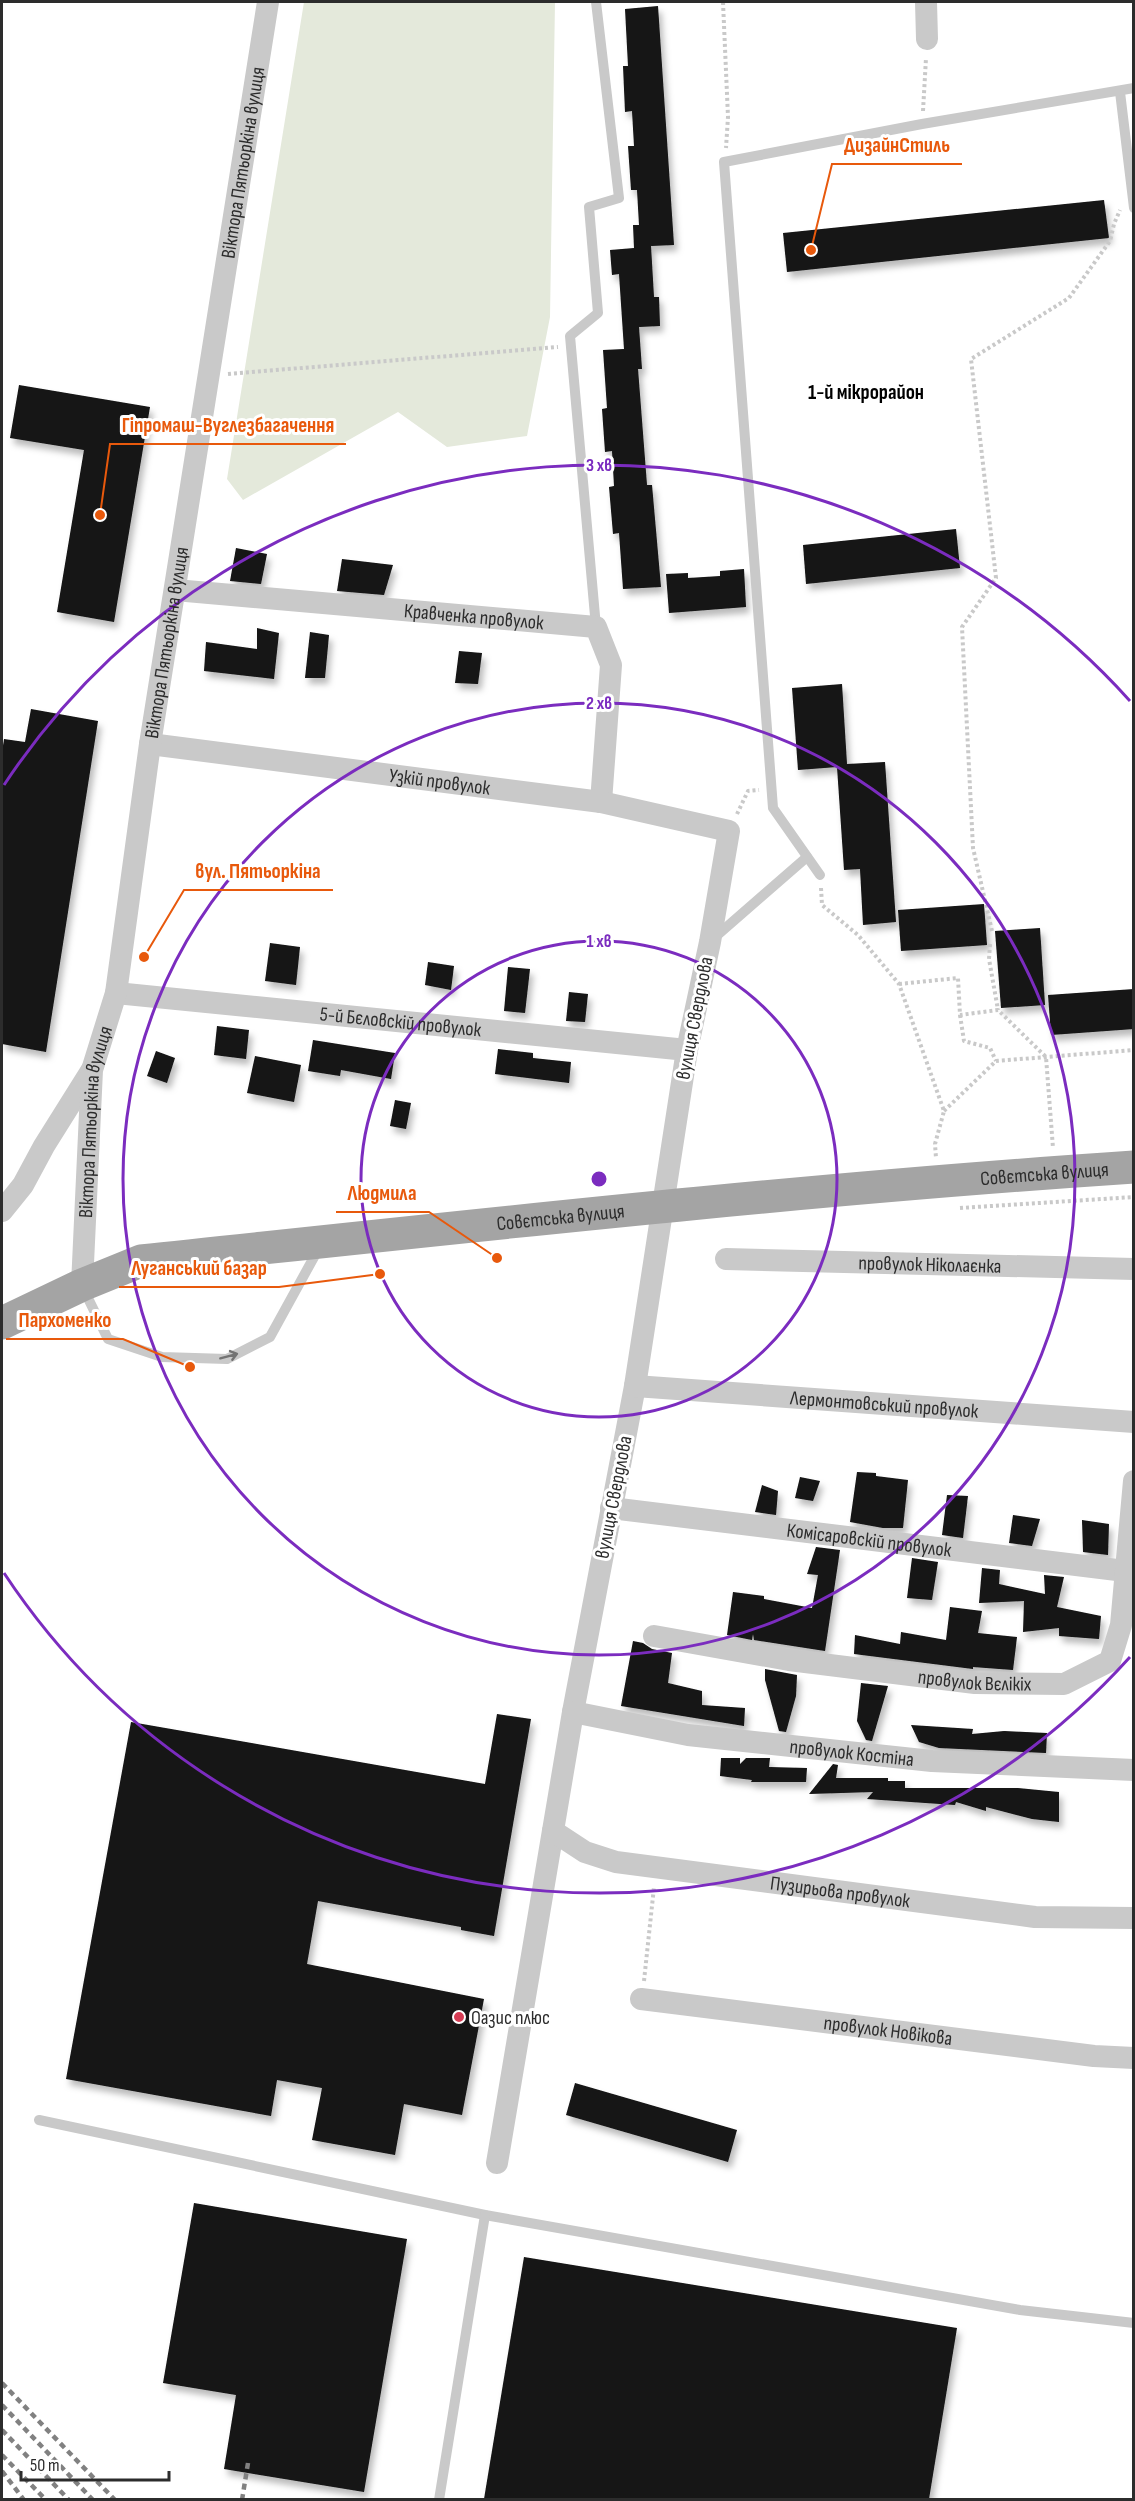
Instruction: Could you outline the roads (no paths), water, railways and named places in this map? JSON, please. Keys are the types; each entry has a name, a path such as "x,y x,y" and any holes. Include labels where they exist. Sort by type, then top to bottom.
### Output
{"main road":[{"name":"Совєтська вулиця","path":"2,1323 82,1285 141,1261 662,1205 938,1180 1134,1167"}],"street":[{"name":"Віктора Пятьоркіна вулиця","path":"82,1285 92,1070 116,993 150,744 268,2"},
{"path":"926,2 927,39"},
{"name":"Кравченка провулок","path":"175,590 596,627"},
{"path":"596,627 611,665 601,802"},
{"name":"Узкій провулок","path":"150,744 601,802 729,831"},
{"name":"вулиця Свердлова","path":"497,2163 573,1712 635,1386 687,1050 710,942 729,831"},
{"name":"5-й Бєловскій провулок","path":"116,993 687,1050"},
{"path":"2,1211 23,1185 44,1146 92,1070"},
{"name":"провулок Ніколаєнка","path":"726,1259 1134,1269"},
{"name":"Лермонтовський провулок","path":"635,1386 1134,1422"},
{"name":"провулок Вєлікіх","path":"654,1636 789,1660 975,1683 1064,1684 1110,1661 1121,1625 1134,1481"},
{"name":"Комісаровскій провулок","path":"611,1508 1125,1571"},
{"name":"провулок Костіна","path":"573,1712 688,1736 909,1759 1134,1770"},
{"name":"Пузирьова провулок","path":"553,1832 585,1852 616,1862 656,1868 1035,1917 1134,1918"},
{"name":"провулок Новікова","path":"641,2000 1094,2056 1134,2058"}],"lane":[{"path":"596,2 619,198 589,207 598,313 570,336 596,627"},
{"path":"820,875 773,808 724,162 922,124 1134,88"},
{"path":"1120,92 1134,208"},
{"path":"710,942 807,857"},
{"path":"82,1285 108,1339 162,1357 227,1359 270,1337 322,1242"},
{"path":"39,2120 485,2215 1020,2310 1134,2322"},
{"path":"439,2499 485,2215"}],"railway":[{"path":"2,2383 115,2500"},
{"path":"2,2405 93,2500"},
{"path":"2,2430 69,2500"},
{"path":"2,2455 46,2500"},
{"path":"242,2500 248,2463"},
{"path":"2,2471 24,2500"}],"place":[{"name":"ДизайнСтиль","path":"811,250"},
{"name":"Гіпромаш-Вуглезбагачення","path":"100,515"},
{"name":"вул. Пятьоркіна","path":"144,957"},
{"name":"Людмила","path":"497,1258"},
{"name":"Луганський базар","path":"380,1274"},
{"name":"Пархоменко","path":"190,1367"},
{"name":"Оазис плюс","path":"459,2017"}],"district":[{"name":"1-й мікрорайон","path":"866,392"}]}
